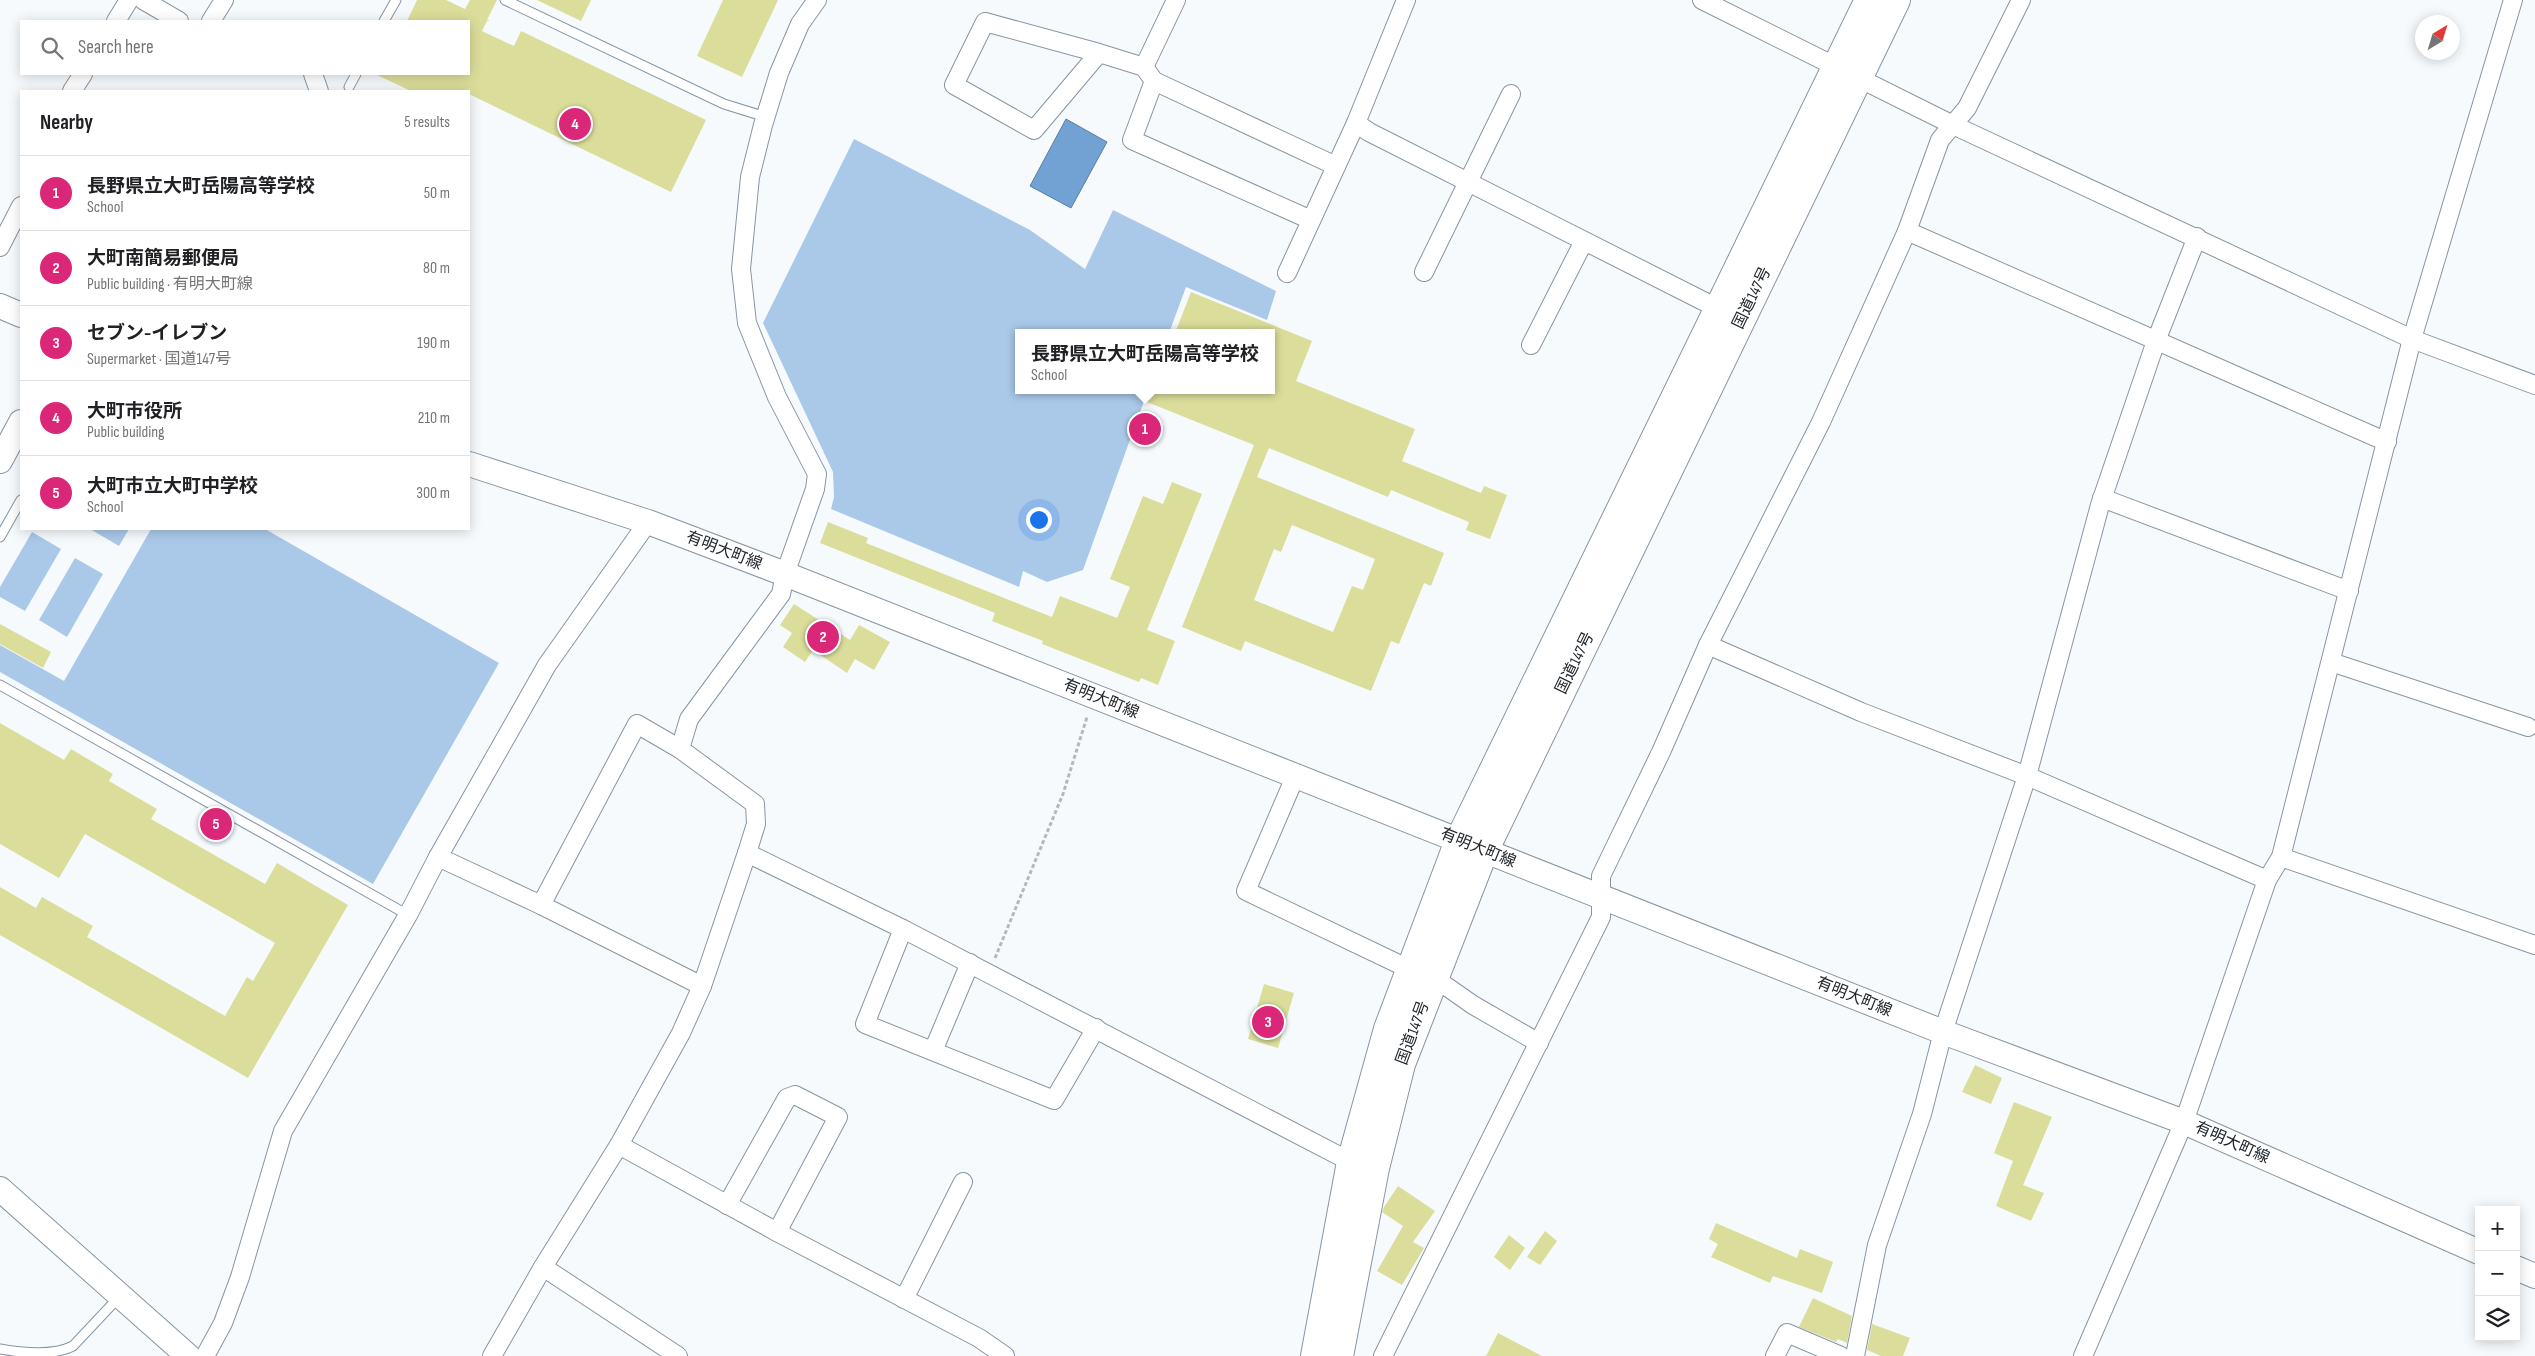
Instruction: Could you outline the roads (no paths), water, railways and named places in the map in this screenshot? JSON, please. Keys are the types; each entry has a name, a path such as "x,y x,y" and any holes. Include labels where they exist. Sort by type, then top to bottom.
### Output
{"highway":[{"name":"国道147号","path":"1847,73 1869,0"},
{"name":"国道147号","path":"1339,1356 1375,1168 1421,973 1459,841 1729,314 1847,73 1896,0"},
{"name":"国道147号","path":"1315,1356 1351,1162 1388,1029 1421,973 1484,851 1729,314"}],"main road":[{"path":"0,306 20,315"},
{"path":"0,460 20,424"},
{"name":"有明大町線","path":"470,464 648,522 785,574 1943,1032 2184,1122 2477,1251"},
{"path":"0,1190 188,1356"},
{"path":"2520,1270 2535,1276"}],"street":[{"path":"117,20 129,0"},
{"path":"143,0 177,20"},
{"path":"212,20 224,0"},
{"path":"680,749 689,719 782,594 785,574 815,489 817,474 777,397 747,323 741,269 750,177 766,117 782,64 800,24 817,0"},
{"path":"1176,0 1149,74 1132,140 1311,220"},
{"path":"1287,273 1356,124 1406,0"},
{"path":"1702,0 1953,125 2412,339 2535,385"},
{"path":"1383,1356 1601,917 1601,876 1661,752 1708,644 1820,422 1907,231 1940,140 1967,108 2021,0"},
{"path":"2083,1356 2184,1122 2268,880 2281,857 2412,339 2513,0"},
{"path":"1099,53 1034,130 954,85 984,22 1099,53 1149,74 1336,166"},
{"path":"73,90 82,75"},
{"path":"314,75 319,90"},
{"path":"1424,272 1511,94"},
{"path":"1356,124 1729,314"},
{"path":"0,247 20,208"},
{"path":"1907,231 2387,442"},
{"path":"1855,1356 1877,1245 1922,1114 1943,1032 2027,776 2102,498 2156,342 2196,237"},
{"path":"1531,344 1584,240"},
{"path":"2102,498 2349,591"},
{"path":"205,1356 224,1323 240,1277 282,1131 408,915 438,857 547,665 648,522"},
{"path":"1708,644 1862,712 2027,776 2268,880"},
{"path":"2331,662 2528,727"},
{"path":"492,1356 543,1268 619,1145 681,1033 702,986 747,853 756,824 755,804 680,749 637,724 542,905"},
{"path":"1295,777 1246,891 1421,973 1538,1043"},
{"path":"747,853 904,929 1351,1162"},
{"path":"438,857 542,905 702,986"},
{"path":"2281,857 2535,945"},
{"path":"904,929 865,1024 1054,1100 1096,1028"},
{"path":"933,1051 970,963"},
{"path":"727,1205 787,1098 796,1095 838,1117 777,1232"},
{"path":"619,1145 777,1232 979,1338 1005,1356"},
{"path":"904,1299 963,1182"},
{"path":"543,1268 678,1356"},
{"path":"1775,1356 1787,1333 1841,1356"}],"lane":[{"path":"385,20 396,0"},
{"path":"505,0 724,104 766,117"},
{"path":"349,87 355,75"},
{"path":"0,537 20,502"},
{"path":"0,685 408,915"},
{"path":"0,1349 56,1354 65,1351 120,1296"}],"place":[{"name":"大町市役所","path":"575,124"},
{"name":"長野県立大町岳陽高等学校","path":"1145,429"},
{"name":"大町南簡易郵便局","path":"823,637"},
{"name":"大町市立大町中学校","path":"216,824"},
{"name":"セブン-イレブン","path":"1268,1022"}]}
